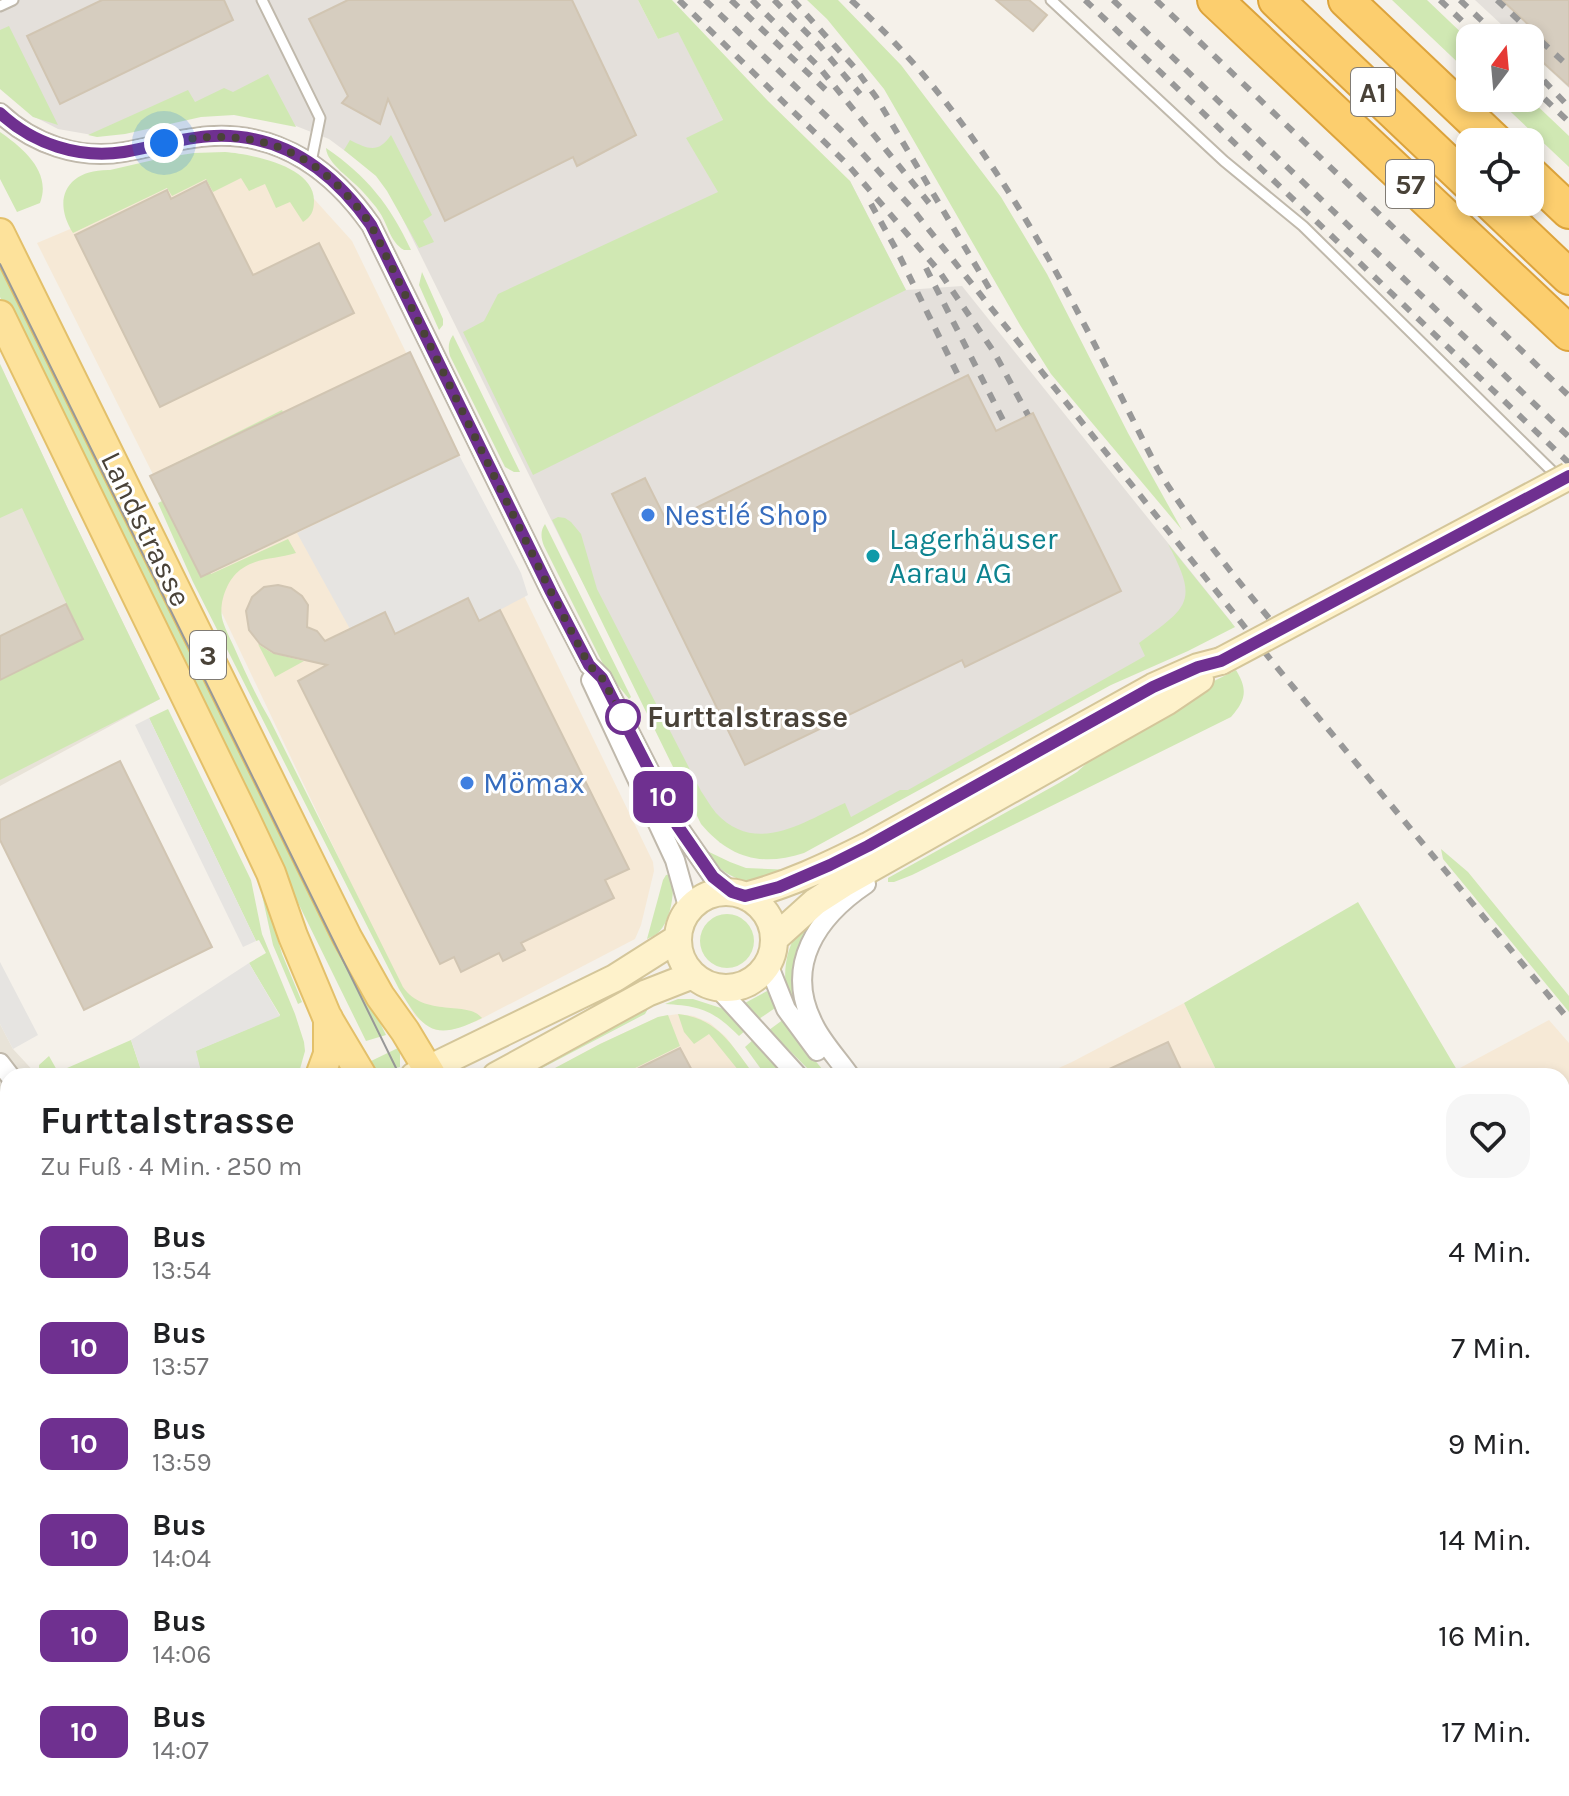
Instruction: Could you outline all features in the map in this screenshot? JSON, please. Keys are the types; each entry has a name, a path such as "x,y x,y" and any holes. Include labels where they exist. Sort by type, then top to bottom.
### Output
{"highway":[{"name":"57","path":"1215,0 1569,333"},
{"name":"A1","path":"1276,0 1456,171"},
{"name":"A1","path":"1346,0 1481,128"},
{"path":"1544,187 1569,211"},
{"path":"1505,216 1569,277"}],"main road":[{"name":"Landstrasse","path":"0,233 347,937 380,996 405,1031 422,1068"},
{"name":"Landstrasse","path":"0,315 245,818 271,873 327,1017 357,1068"},
{"path":"1221,661 1198,667 1153,687 830,865 779,887 705,897 689,910 680,926 679,952 684,964 704,983 717,987 746,983 758,975 771,951 815,902 843,884 1166,702 1221,661 1569,476"},
{"path":"738,894 757,904 766,914 771,926 771,951"},
{"path":"437,1068 615,978 678,938"},
{"path":"511,1068 647,993 693,975"},
{"path":"323,1068 328,1054 327,1017"}],"street":[{"path":"0,113 29,135 58,148 79,153 120,153 217,136 250,139 283,148 311,162 336,182 371,225 551,592 589,665 602,678 677,825 713,877 738,894"},
{"path":"589,665 591,680 675,860 689,910"},
{"path":"844,1068 814,1026 805,1000 804,964 814,935 833,909 848,896 935,845 977,809"},
{"path":"771,951 786,1009 832,1068"},
{"path":"717,987 791,1068"}],"lane":[{"path":"0,6 13,0"},
{"path":"262,0 320,118 311,162"},
{"path":"1051,0 1224,161 1303,226 1569,487"}],"shaded area":[{"path":"0,0 638,0 658,39 678,31 723,120 850,181 906,290 962,286 1232,623 1153,661 821,842 720,843 570,558 389,191 376,174 329,139 291,124 234,113 98,136 58,129 33,116 0,87"},
{"path":"1475,0 1569,0 1569,88 1544,65 1544,24 1501,24"},
{"path":"234,160 306,190 352,241 653,862 654,871 635,939 477,1021 450,1030 436,1030 425,1024 410,1007 211,590 37,243"},
{"path":"0,364 160,699 0,786"},
{"path":"459,455 521,573 528,595 479,621 467,598 395,634 384,612 350,629 297,533"},
{"path":"149,718 256,941 243,947 135,725"},
{"path":"0,962 38,1035 13,1049 0,1024"},
{"path":"249,963 280,1016 196,1051 200,1068 140,1068 131,1040"},
{"path":"1184,1003 1215,1068 1059,1068"},
{"path":"678,1014 694,1016 710,1023 726,1037 749,1068 556,1068 600,1044 658,1017"},
{"path":"1549,1020 1569,1043 1569,1068 1460,1068"},
{"path":"0,1024 13,1049 31,1068 0,1068"}],"green space":[{"path":"638,0 672,0 850,181 906,290 533,475 463,332 484,321 498,294 718,192 686,138 723,120 678,32 658,39"},
{"path":"807,0 838,0 901,65 1001,197 1047,274 1128,433 1182,530 1051,374 884,89 827,19"},
{"path":"1392,0 1427,0 1456,28 1456,61"},
{"path":"9,26 58,125 33,117 0,89 0,30"},
{"path":"268,74 296,127 234,115 201,117 125,134 88,135 188,90 195,102 224,88 233,92"},
{"path":"1511,112 1544,112 1569,136 1569,167 1544,143 1544,128 1528,128"},
{"path":"0,132 26,153 42,181 40,203 17,212 0,179"},
{"path":"391,135 432,215 423,221 434,242 419,248 376,176 344,150 350,140 372,148 382,145"},
{"path":"326,148 354,169 376,193 395,219 411,250 404,250 395,243 376,207 335,166"},
{"path":"225,152 280,164 304,179 312,189 314,201 310,216 303,222 290,202 276,208 265,184 249,191 241,178 213,192 206,179 172,196 167,188 73,233 64,208 64,197 74,180 83,174 194,153"},
{"path":"0,248 386,1035 366,1041 0,297"},
{"path":"422,272 443,319 439,330 419,285"},
{"path":"453,335 520,472 505,467 450,356 449,345"},
{"path":"0,364 160,699 0,780 0,680 83,639 22,508 0,518"},
{"path":"282,410 288,424 202,558 211,574 288,539 296,553 256,562 238,572 223,597 223,621 251,684 403,987 422,1002 467,1010 482,1018 452,1030 432,1028 424,1023 399,989 193,582 158,503 162,501 150,476"},
{"path":"558,517 571,522 581,534 597,589 701,791 716,813 731,826 747,832 763,834 780,831 845,803 851,817 900,790 908,790 1145,656 1139,643 1168,621 1184,602 1184,579 1168,544 1235,627 1111,685 804,853 760,859 723,845 701,824 552,520"},
{"path":"545,524 631,697 629,699 607,672 544,546 542,529"},
{"path":"258,644 272,653 304,661 275,677"},
{"path":"1236,670 1244,695 1231,717 912,875 888,882 888,878 1059,783 1097,754 1202,687"},
{"path":"168,709 251,880 262,934 304,1042 300,1068 200,1068 195,1051 280,1015 249,963 266,953 259,940 256,941 149,718"},
{"path":"1441,849 1468,872 1569,996 1569,1012 1443,859"},
{"path":"704,852 746,868 792,870 760,881 743,880 721,869"},
{"path":"671,874 673,896 667,920 659,932 647,939 663,880"},
{"path":"262,882 282,954 302,1002 298,1004 273,945"},
{"path":"1358,902 1456,1068 1215,1068 1184,1003"},
{"path":"820,909 805,933 799,950 795,995 788,998 785,971 791,944 803,925"},
{"path":"727,914 746,922 754,941 746,960 727,968 708,960 700,941 708,922"},
{"path":"767,991 778,1006 759,1019 745,1003"},
{"path":"678,999 693,999 727,1010 746,1030 739,1036 705,1011 665,1004"},
{"path":"648,1009 645,1014 542,1068 527,1068"},
{"path":"678,1014 704,1021 732,1045 749,1068 737,1068 709,1034 694,1044 684,1032"},
{"path":"668,1015 680,1046 635,1068 555,1068 600,1044"},
{"path":"784,1019 821,1068 807,1068 769,1030"},
{"path":"754,1039 778,1068 760,1068 745,1047"},
{"path":"131,1040 140,1068 67,1068"},
{"path":"400,1047 400,1067 374,1068 369,1062"},
{"path":"49,1056 56,1068 39,1068 39,1065"}],"building":[{"path":"102,0 224,0 233,20 60,104 27,36"},
{"path":"348,0 572,0 636,135 577,166 573,157 445,221 388,99 380,124 342,103 348,96 309,19"},
{"path":"996,0 1029,0 1047,15 1033,31"},
{"path":"1502,0 1569,0 1569,86 1544,63 1544,47 1548,43 1544,39 1544,24 1528,24"},
{"path":"206,181 253,275 319,243 354,313 160,407 75,235 167,190 171,199"},
{"path":"410,352 459,455 201,577 150,476"},
{"name":"Lagerhäuser Aarau AG","path":"968,375 996,431 1033,413 1121,591 965,667 962,660 745,765 612,494 645,478 667,522"},
{"name":"Mömax","path":"278,585 291,588 302,596 308,605 307,627 317,631 325,641 385,612 395,634 468,598 479,621 500,610 629,869 605,880 614,898 521,943 525,950 503,961 499,953 461,972 454,957 440,964 298,681 327,665 274,653 260,644 249,630 246,611 252,597 264,587"},
{"path":"66,604 83,639 0,680 0,636"},
{"path":"120,761 212,947 84,1010 0,840 0,820"},
{"path":"1168,1042 1180,1068 1111,1068"},
{"path":"680,1048 691,1068 639,1068"}],"tram line":[{"path":"0,264 396,1068"}],"railway":[{"path":"679,0 848,165 939,271 994,352 1028,415"},
{"path":"705,0 844,133 910,206 1275,665 1569,1020"},
{"path":"731,0 828,92"},
{"path":"752,0 819,67 929,203"},
{"path":"774,0 820,46 860,94"},
{"path":"793,0 855,68 876,97 992,293"},
{"path":"851,0 901,50 946,103 988,160 1060,280 1157,468 1199,531 1278,629"},
{"path":"1085,0 1569,463"},
{"path":"1113,0 1569,437"},
{"path":"1156,0 1569,396"},
{"path":"1440,0 1465,24"},
{"path":"1460,0 1485,24"},
{"path":"1497,0 1569,67"},
{"path":"1544,81 1569,107"},
{"path":"1544,98 1569,122"},
{"path":"871,204 960,379"},
{"path":"926,268 1006,426"}],"bus line":[{"name":"10","path":"0,113 29,135 58,148 79,153 120,153 217,136 250,139 283,148 311,162 336,182 371,225 551,592 589,665 602,678 677,825 713,877 732,892 745,896 779,887 868,846 1153,687 1198,667 1221,661 1569,476"}],"place":[{"name":"Nestlé Shop","path":"648,515"},
{"name":"Lagerhäuser Aarau AG","path":"873,556"},
{"name":"Furttalstrasse","path":"623,717"},
{"name":"Mömax","path":"467,783"}],"route":[{"path":"164,143 217,136 250,139 283,148 311,162 353,200 371,225 589,665 602,678 623,717"}]}
